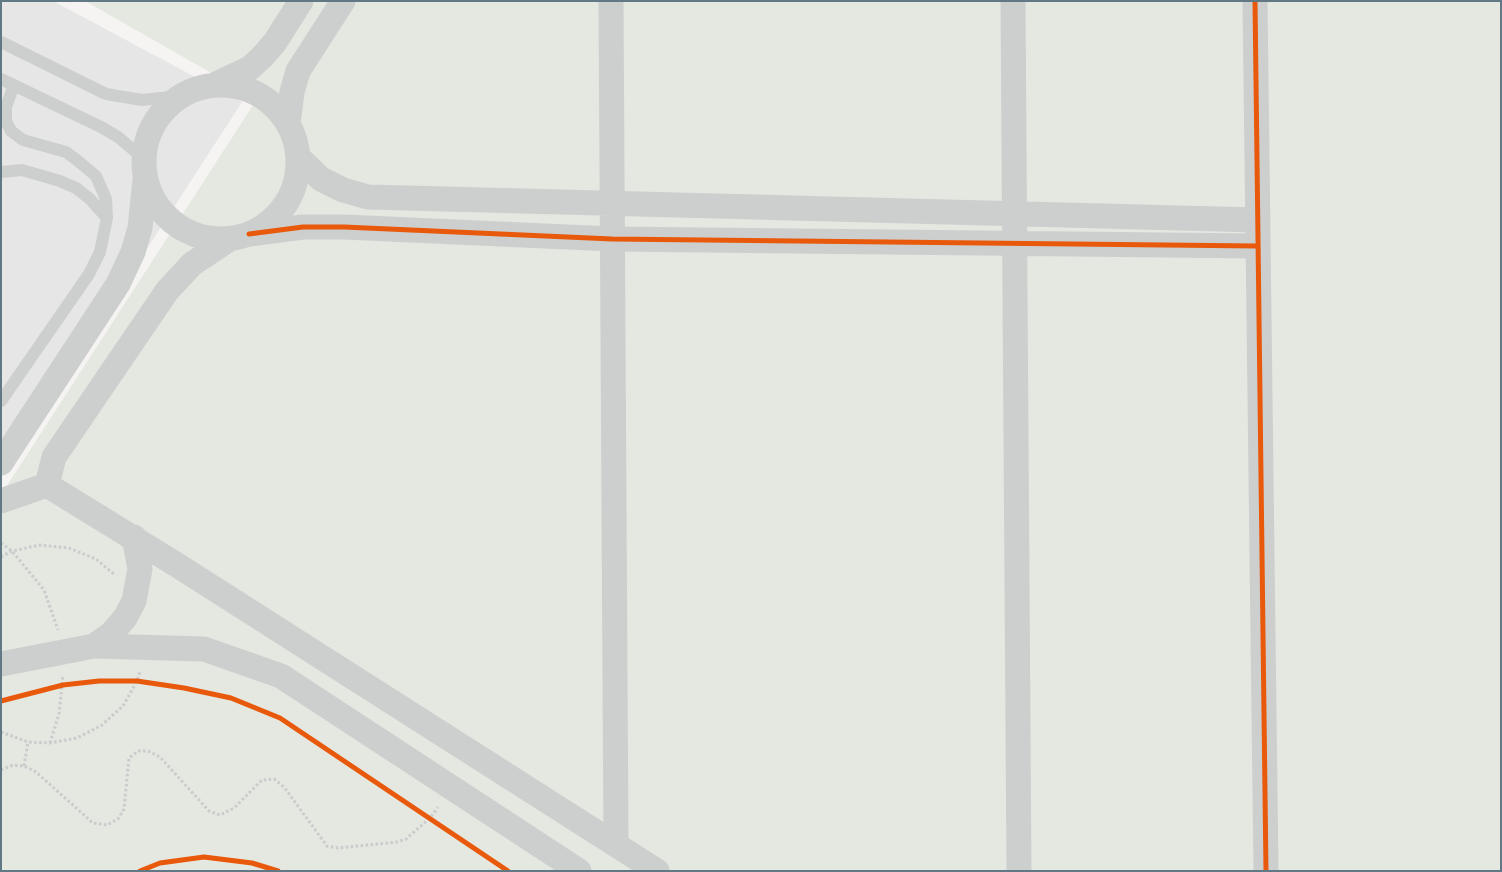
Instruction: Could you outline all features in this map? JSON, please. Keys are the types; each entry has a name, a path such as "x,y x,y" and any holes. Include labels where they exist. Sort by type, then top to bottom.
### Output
{"street":[{"path":"214,85 250,68 263,56 275,42 301,1"},
{"path":"288,124 292,92 298,71 342,1"},
{"path":"611,1 616,844"},
{"path":"1013,1 1019,871"},
{"path":"1255,1 1266,871"},
{"path":"1,463 118,284 133,252 140,228 147,139 154,123 165,108 180,96 196,88 214,85 236,86 257,94 275,106 288,124 295,140 298,157 293,189 286,204 264,227 239,237 192,264 167,291 54,456 47,485"},
{"path":"298,157 321,179 342,190 368,197 1257,220"},
{"path":"144,169 153,200 167,218 185,231 206,239 239,237 303,227 344,227 612,239 1257,246"},
{"path":"1,501 47,485"},
{"path":"47,485 134,538 657,871"},
{"path":"94,646 111,634 125,618 134,601 140,569 134,538"},
{"path":"1,664 94,646 204,649 281,676 579,871"}],"lane":[{"path":"1,42 106,94 142,100 180,96"},
{"path":"1,79 118,137 144,169"},
{"path":"1,401 89,274 100,252 108,218 106,199 96,176 66,152 23,140 11,131 6,121 6,107 14,85"},
{"path":"1,172 22,170 60,181 76,188 90,199 108,218"}],"path":[{"path":"1,557 12,551 40,545 69,548 96,559 118,577 134,601"},
{"path":"1,732 28,742 50,743 78,738 102,725 123,706 137,681 144,647"},
{"path":"128,681 147,683"},
{"path":"55,687 72,684"},
{"path":"24,766 28,742"},
{"path":"1,770 13,765 24,766 36,772 93,823 107,825 118,820 124,808 129,758 138,751 148,751 160,757 210,811 220,815 234,808 262,780 274,779 284,787 328,846 338,848 397,842 406,839 430,818 452,788"},
{"path":"422,812 438,823"}],"shaded area":[{"path":"1,1 53,1 242,102 1,474"},
{"path":"85,1 1501,1 1501,871 1,871 1,495 257,99"}],"cycle path":[{"path":"1255,1 1266,871"},
{"path":"249,234 303,227 344,227 612,239 1257,246"},
{"path":"1,701 63,685 99,681 137,681 231,698 280,718 508,871"},
{"path":"140,871 160,863 204,857 252,863 278,871"}]}
